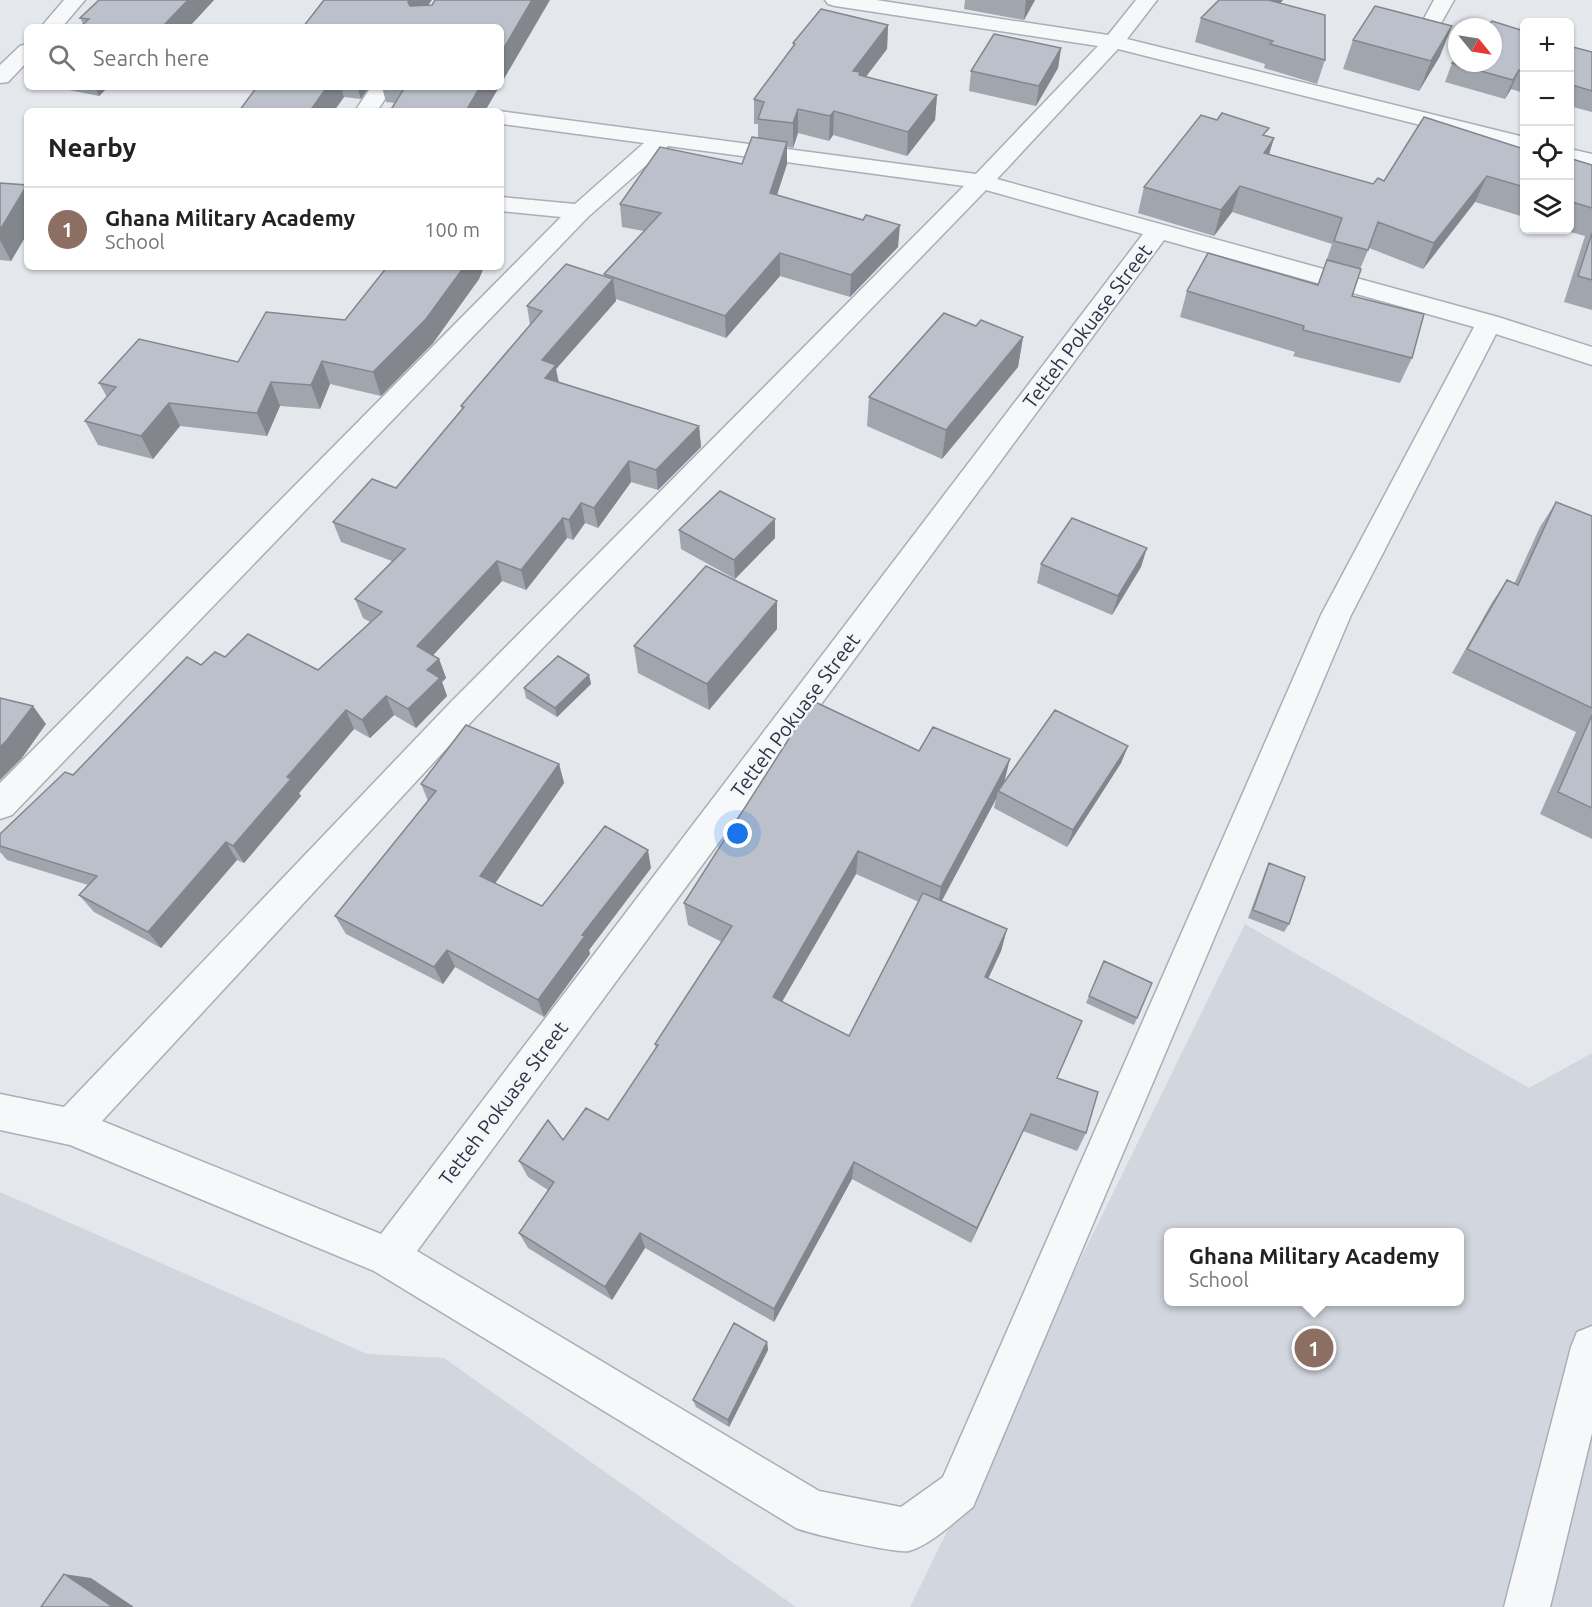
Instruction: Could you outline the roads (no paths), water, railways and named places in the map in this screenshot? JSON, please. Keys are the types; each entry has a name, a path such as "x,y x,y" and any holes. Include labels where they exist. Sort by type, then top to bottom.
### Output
{"street":[{"path":"54,24 75,0"},
{"path":"835,0 1115,42 1520,143"},
{"path":"71,1127 461,712 912,254 979,181 1115,42 1148,0"},
{"path":"1425,37 1444,0"},
{"path":"0,77 24,53"},
{"path":"368,108 380,90"},
{"path":"504,117 979,181 1489,322 1592,356"},
{"path":"0,805 580,212 662,139"},
{"path":"1574,157 1592,161"},
{"path":"504,204 580,212"},
{"name":"Tetteh Pokuase Street","path":"388,1257 1160,230"},
{"path":"0,1112 71,1127 388,1257 812,1512 906,1530 958,1492 1336,615 1489,322"},
{"path":"1527,1607 1592,1347"}],"place":[{"name":"Ghana Military Academy","path":"1314,1348"}]}
